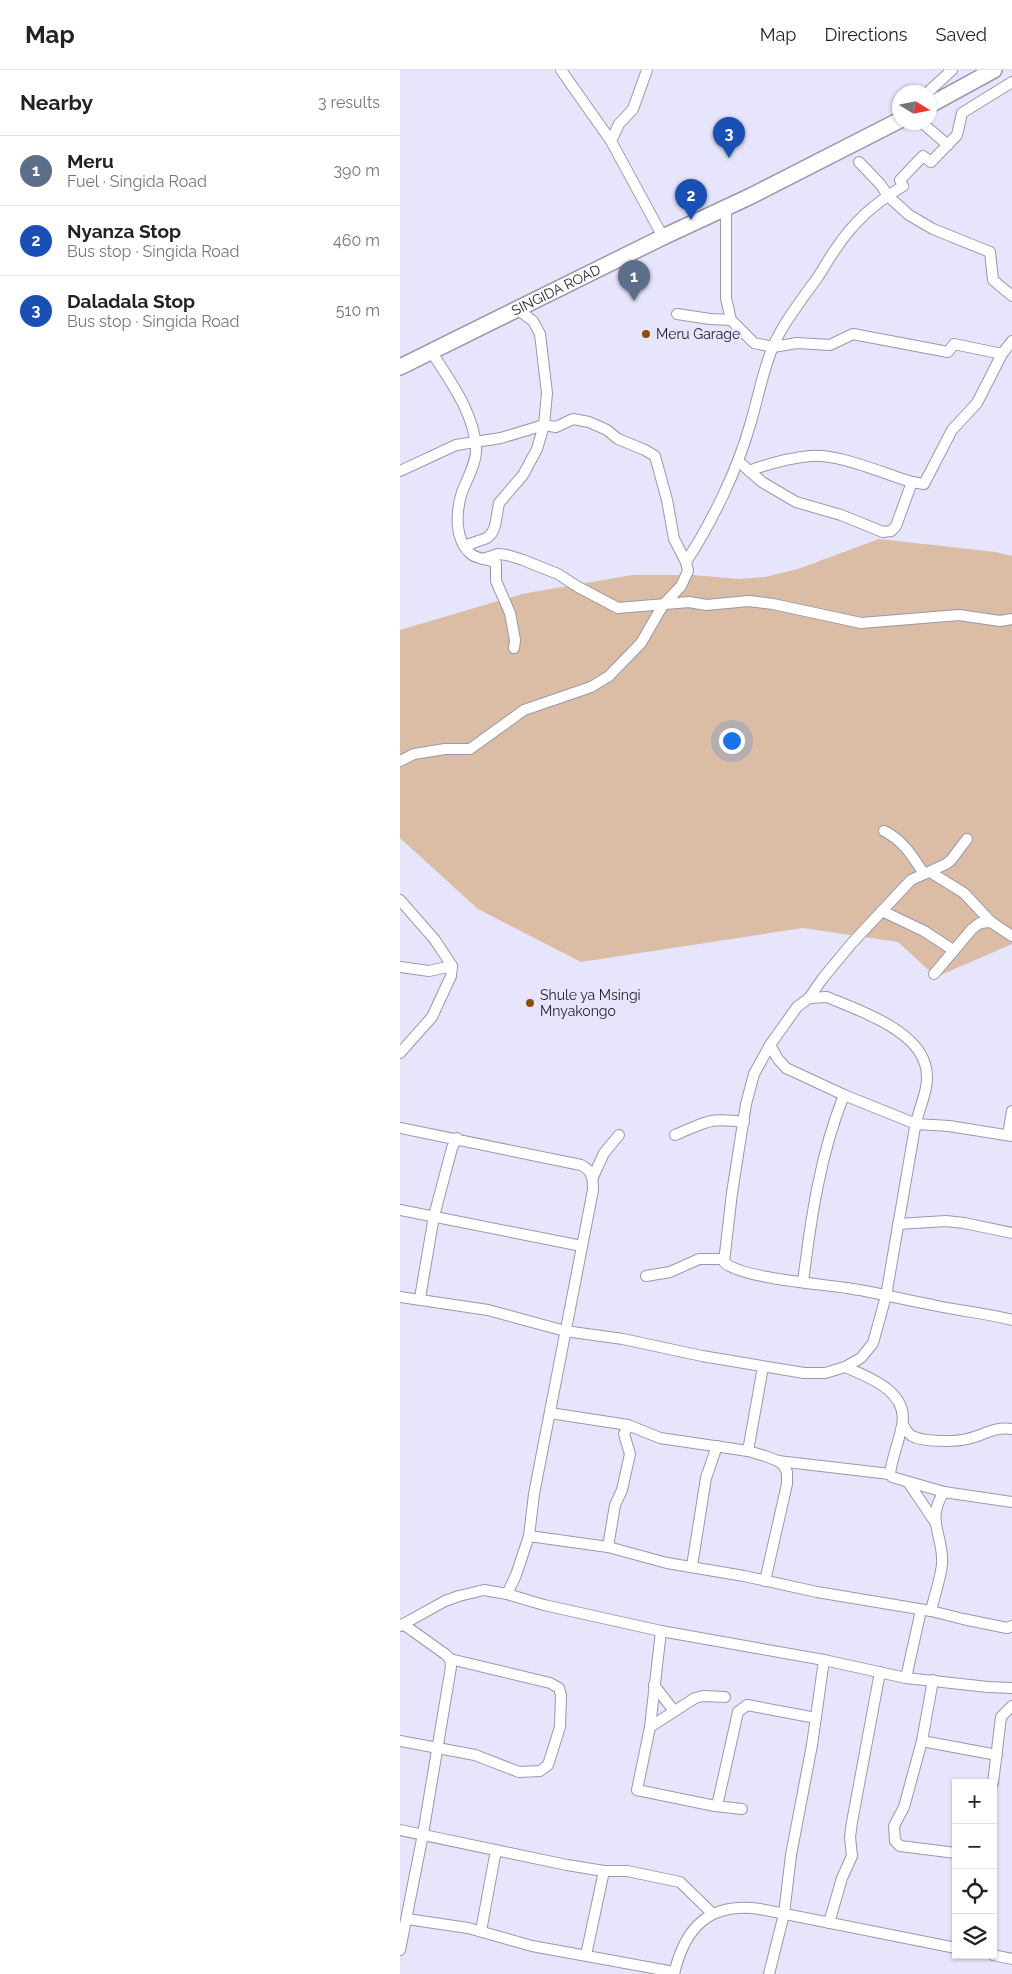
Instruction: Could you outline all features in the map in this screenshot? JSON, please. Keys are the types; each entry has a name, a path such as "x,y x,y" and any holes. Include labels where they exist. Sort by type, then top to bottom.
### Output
{"highway":[{"path":"937,101 987,72"},
{"name":"SINGIDA ROAD","path":"400,366 662,237 726,208 892,124"}],"street":[{"path":"561,70 611,141 662,237"},
{"path":"611,141 619,124 633,109 647,70"},
{"path":"936,85 952,70"},
{"path":"686,562 738,461 750,424 756,397 773,347 794,308 813,284 853,225 873,205 904,186 900,180 923,156 931,162 948,145 957,135 962,113 1012,82"},
{"path":"930,130 948,145"},
{"path":"859,162 881,185 888,196 909,215 933,229 990,252 994,280 1012,296"},
{"path":"726,208 726,298 731,320 754,343 773,347 797,343 830,345 853,334 948,352 954,344 1002,354"},
{"path":"464,546 486,538 492,533 496,526 499,503 523,475 537,449 544,425 546,394 540,334 533,320 517,309"},
{"path":"676,314 731,320"},
{"path":"749,471 767,464 811,456 836,458 924,484 952,430 977,402 1002,354 1012,341"},
{"path":"431,351 464,406 475,440 476,457 462,494 459,515 460,537 464,546 475,557 496,562 496,581 510,613 514,648"},
{"path":"400,761 421,753 445,749 470,749 524,710 591,687 609,676 641,643 663,605 681,586 688,571 686,562 674,539 667,500 655,456 618,439 607,430 589,422 573,419 556,426 544,425 501,438 475,440 456,445 401,468"},
{"path":"738,461 775,491 796,502 841,515 883,532 891,531 896,526 912,482"},
{"path":"483,559 498,554 523,560 558,574 614,607 625,608 689,602 706,605 749,601 773,604 861,623 953,615 1000,621 1012,619"},
{"path":"884,831 896,838 907,848 927,873 964,893 991,922 1012,936"},
{"path":"967,838 951,860 911,880 823,978 809,998 797,1007 770,1044 754,1074 732,1193 724,1259 727,1266 739,1271 848,1288 1012,1320"},
{"path":"400,900 435,940 452,966 450,976 432,1017 400,1053"},
{"path":"882,911 924,931 954,950"},
{"path":"934,974 972,929 980,923 991,922"},
{"path":"400,967 429,971 452,966"},
{"path":"400,1297 420,1298 488,1310 565,1332 623,1340 804,1374 825,1373 845,1367 861,1358 873,1343 886,1296 916,1124 927,1083 925,1063 913,1044 898,1030 883,1021 827,997 809,998"},
{"path":"770,1044 778,1059 786,1068 844,1095 916,1124 949,1126 1010,1136 1012,1111"},
{"path":"803,1282 810,1228 824,1152 832,1124 844,1095"},
{"path":"675,1135 705,1121 714,1119 744,1122"},
{"path":"400,1128 457,1138 581,1165 593,1177"},
{"path":"507,1594 529,1536 534,1494 594,1190 593,1177 604,1153 619,1135"},
{"path":"420,1298 434,1216 452,1148 457,1138"},
{"path":"400,1210 582,1246"},
{"path":"898,1224 946,1221 1012,1233"},
{"path":"646,1276 670,1272 700,1259 715,1257 724,1259"},
{"path":"861,1358 869,1376"},
{"path":"748,1452 763,1367"},
{"path":"845,1367 869,1376 896,1397 900,1404 903,1424 890,1474"},
{"path":"550,1413 628,1425 660,1438 717,1446 778,1460 890,1474 896,1479 944,1492 1012,1502"},
{"path":"903,1424 910,1435 947,1440 966,1440 992,1429 1010,1428"},
{"path":"608,1547 616,1505 622,1490 630,1454 624,1434 628,1425"},
{"path":"692,1566 706,1478 717,1446"},
{"path":"764,1581 787,1484 786,1472 778,1460"},
{"path":"908,1482 935,1522"},
{"path":"906,1678 926,1610 942,1565 935,1522 937,1502 944,1492"},
{"path":"529,1536 608,1547 667,1563 692,1566 926,1610 963,1620 1007,1628 1012,1626"},
{"path":"400,1740 474,1756 519,1772 540,1771 548,1765 560,1726 561,1695 559,1688 555,1685 450,1659 401,1625 423,1612 459,1596 484,1590 661,1631 824,1660 906,1678 1012,1688"},
{"path":"661,1631 650,1727 637,1790 742,1809"},
{"path":"400,1950 423,1834 436,1748 448,1690 450,1659"},
{"path":"769,1974 784,1914 791,1855 816,1718 824,1660"},
{"path":"829,1923 842,1878 852,1856 850,1837 852,1822 880,1672"},
{"path":"933,1680 922,1741 904,1807 894,1826 895,1841 900,1846 909,1848 952,1853"},
{"path":"654,1685 674,1711"},
{"path":"650,1727 695,1698 703,1696 724,1697"},
{"path":"717,1806 738,1712 746,1705 816,1718"},
{"path":"994,1779 1001,1717 1012,1706"},
{"path":"922,1741 997,1755"},
{"path":"400,1830 567,1865 604,1871 627,1871 680,1882 712,1913"},
{"path":"481,1932 496,1850"},
{"path":"586,1955 604,1871"},
{"path":"407,1919 468,1928 532,1946 674,1973 678,1957 691,1933 712,1913 738,1907 784,1914 952,1947"},
{"path":"997,1956 1012,1959"}],"shaded area":[{"path":"879,539 995,552 1012,556 1012,944 936,977 898,942 803,928 581,962 478,909 400,838 400,630 522,594 632,575 693,575 739,579 765,577 798,569"}],"place":[{"name":"Daladala Stop","path":"729,158"},
{"name":"Nyanza Stop","path":"691,220"},
{"name":"Meru","path":"634,301"},
{"name":"Meru Garage","path":"646,334"},
{"name":"Shule ya Msingi Mnyakongo","path":"530,1003"}]}
